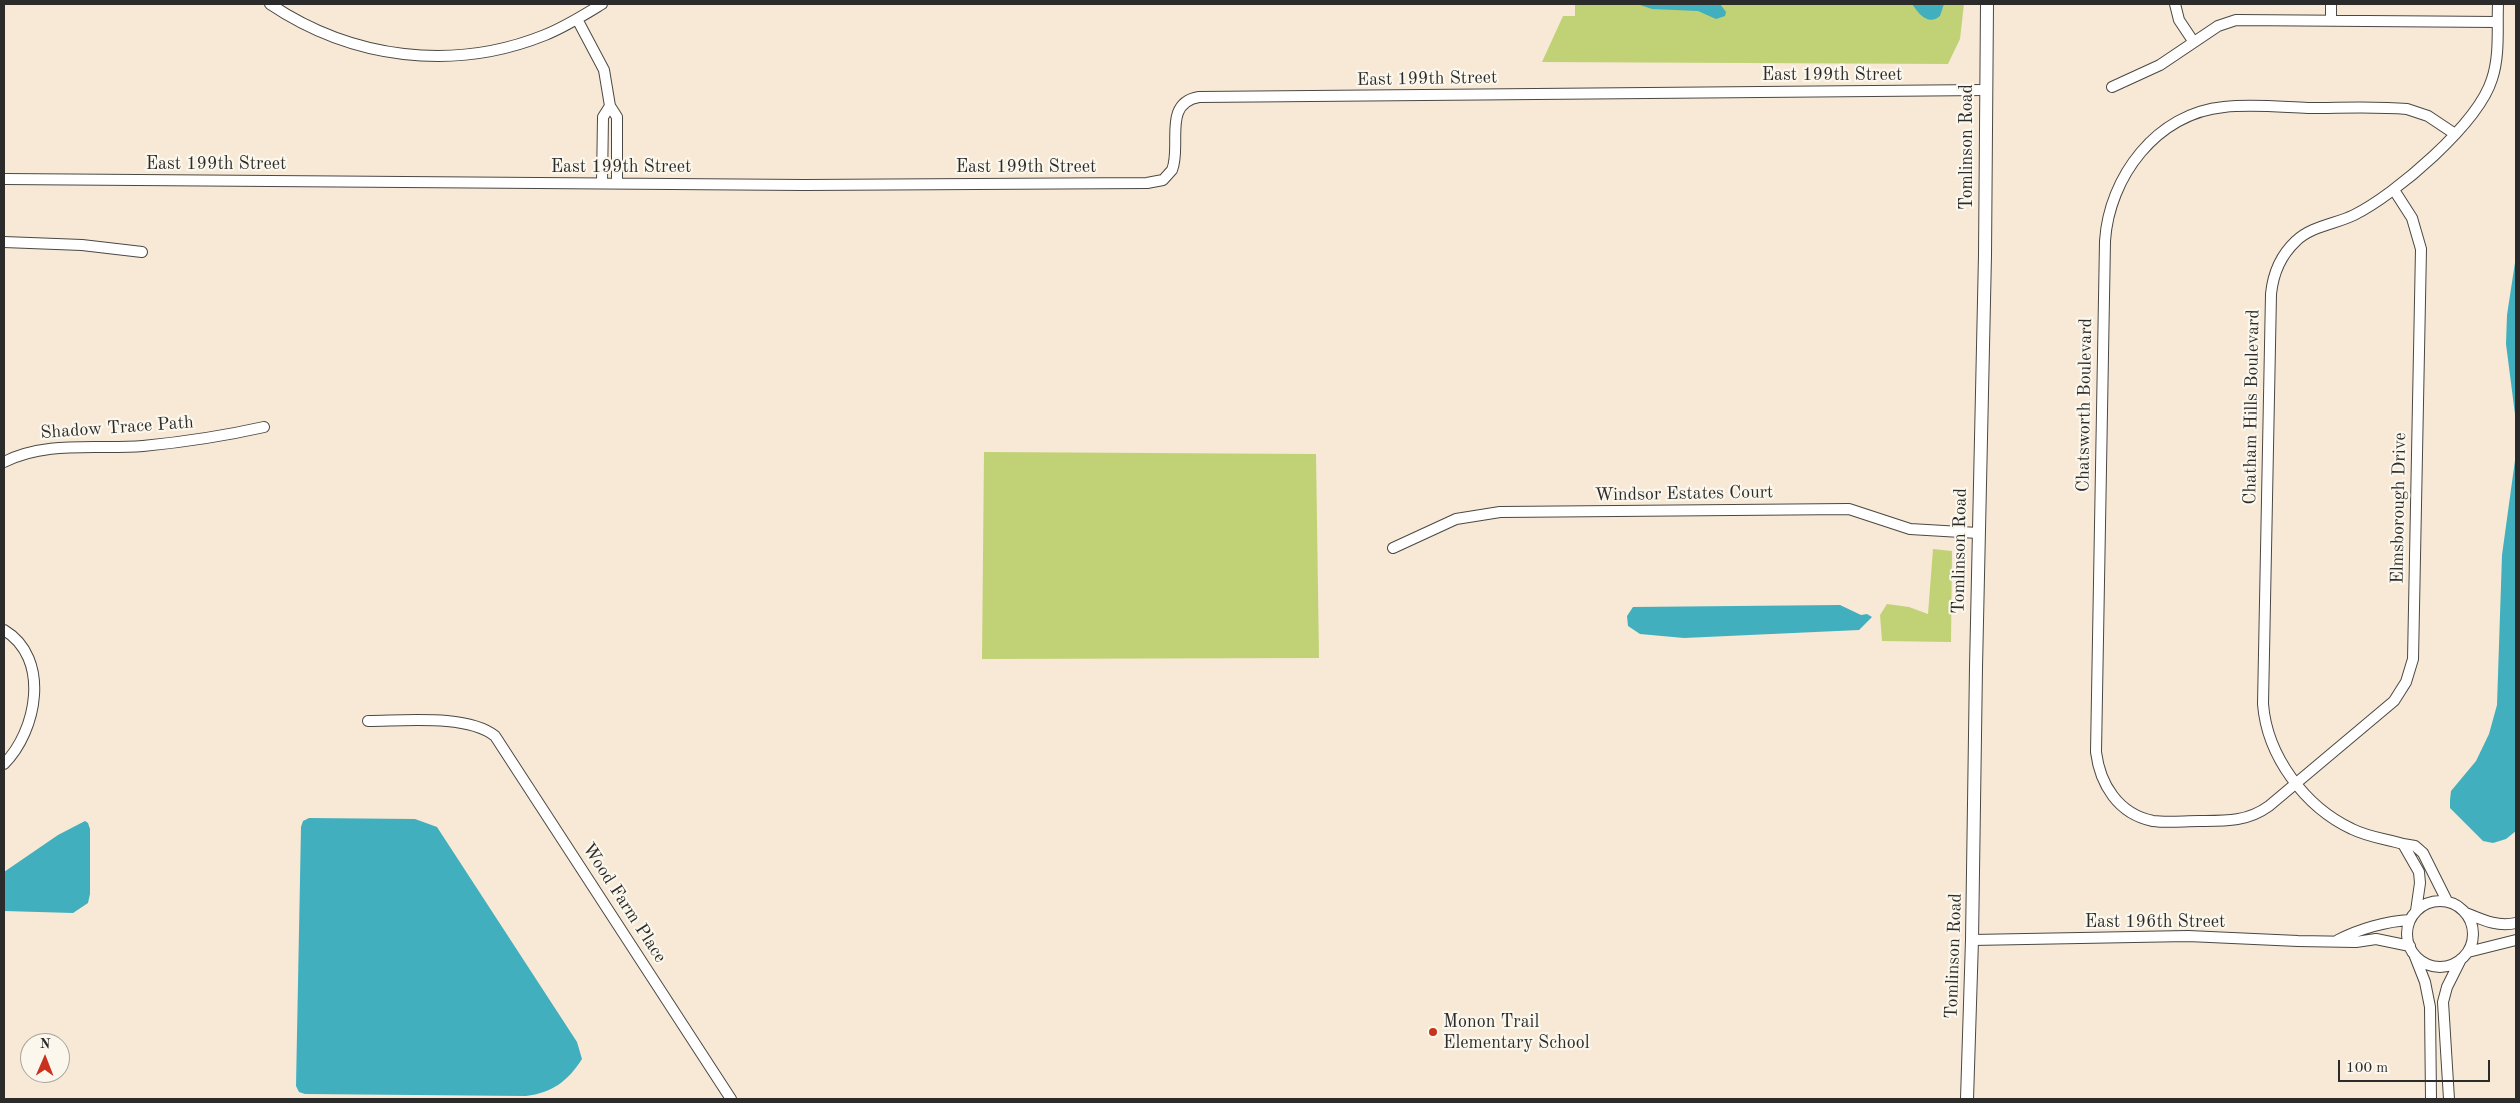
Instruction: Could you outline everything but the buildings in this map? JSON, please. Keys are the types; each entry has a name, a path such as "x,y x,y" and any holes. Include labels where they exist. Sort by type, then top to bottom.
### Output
{"street":[{"path":"270,4 309,27 342,41 382,52 423,56 465,55 494,50 546,34 602,4"},
{"name":"Tomlinson Road","path":"1966,1099 1972,940 1978,533 1985,264 1987,4"},
{"path":"2175,4 2179,20 2193,41"},
{"path":"2331,4 2331,19"},
{"name":"Chatham Hills Boulevard","path":"2447,902 2423,853 2415,846 2363,834 2345,826 2319,808 2296,784 2275,748 2268,729 2263,704 2272,286 2279,264 2297,240 2308,232 2355,214 2394,190 2455,134 2474,113 2489,87 2496,61 2498,4"},
{"path":"577,19 604,70 610,106 617,117 617,183"},
{"path":"2112,87 2160,65 2193,41 2218,26 2236,20 2331,19 2498,22"},
{"name":"East 199th Street","path":"4,180 804,185 1156,182 1168,175 1175,165 1177,114 1186,102 1199,97 1985,90"},
{"path":"602,183 603,117 610,106"},
{"name":"Chatsworth Boulevard","path":"2296,784 2265,809 2245,818 2233,821 2160,821 2143,818 2123,806 2109,792 2102,778 2097,761 2096,733 2104,241 2110,207 2134,159 2155,138 2182,120 2224,107 2408,109 2428,116 2455,134"},
{"name":"Elmsborough Drive","path":"2296,784 2394,701 2402,689 2412,664 2421,249 2412,218 2394,190"},
{"path":"4,242 82,245 142,252"},
{"name":"Shadow Trace Path","path":"4,462 39,449 142,446 230,434 264,427"},
{"name":"Windsor Estates Court","path":"1393,548 1451,520 1478,514 1500,512 1849,509 1910,529 1978,533"},
{"path":"4,630 18,642 27,656 34,679 35,690 32,708 19,746 4,764"},
{"name":"Wood Farm Place","path":"368,721 460,722 484,729 495,736 731,1099"},
{"path":"2403,844 2419,872 2420,883 2416,911"},
{"path":"2431,1099 2431,1014 2425,982 2407,931 2410,920 2416,911 2426,904 2436,901 2458,906 2466,913 2494,924 2516,924"},
{"path":"2449,1099 2443,1002 2447,987 2472,941 2473,931 2466,913"},
{"name":"East 196th Street","path":"2337,940 2350,933 2396,920 2410,920"},
{"name":"East 196th Street","path":"1972,940 2188,936 2291,941 2337,940 2356,942 2376,939 2412,949"},
{"path":"2412,949 2420,960 2431,965 2442,966 2464,955 2516,940"}],"green space":[{"path":"1575,4 1964,4 1960,39 1948,64 1542,62 1563,16 1575,16"},
{"path":"984,452 1316,454 1319,658 982,659"},
{"path":"1933,549 1952,551 1951,642 1882,641 1880,615 1887,604 1909,607 1928,614"}],"water":[{"path":"1637,4 1720,4 1726,12 1725,16 1716,19 1698,11 1652,9"},
{"path":"1912,4 1944,4 1940,16 1932,20 1924,18"},
{"path":"2516,256 2516,422 2506,344 2507,315"},
{"path":"2516,453 2516,831 2506,839 2493,843 2483,841 2450,808 2450,800 2451,791 2476,761 2489,734 2497,705 2502,555"},
{"path":"1840,605 1861,615 1867,614 1872,617 1859,630 1684,638 1640,634 1628,626 1627,616 1633,607"},
{"path":"309,818 415,819 437,827 577,1042 582,1059 565,1080 544,1092 526,1096 305,1094 299,1092 296,1086 301,827 303,821"},
{"path":"85,821 90,829 90,894 88,903 73,913 4,911 4,872 58,835"}],"place":[{"name":"Monon Trail Elementary School","path":"1433,1032"}]}
